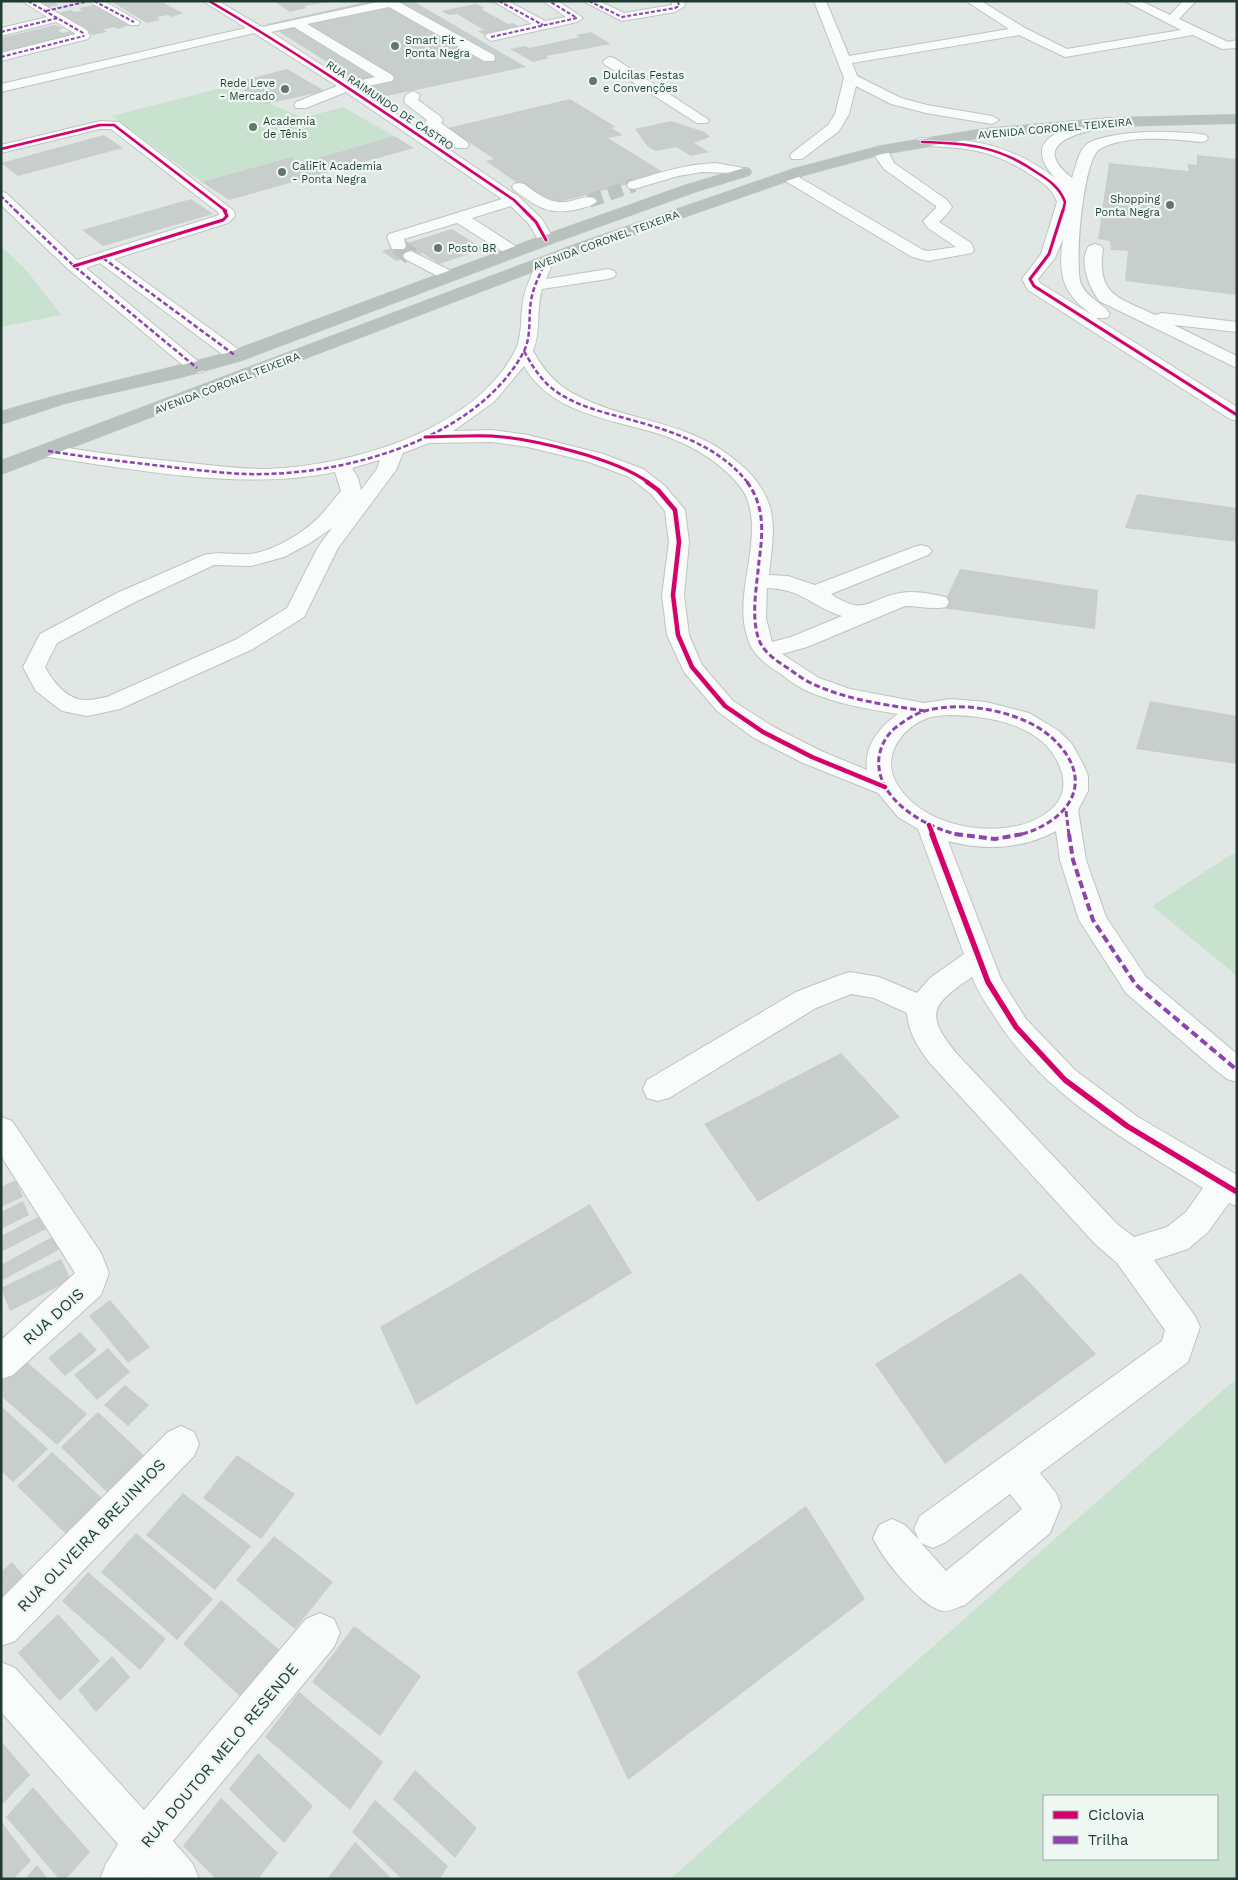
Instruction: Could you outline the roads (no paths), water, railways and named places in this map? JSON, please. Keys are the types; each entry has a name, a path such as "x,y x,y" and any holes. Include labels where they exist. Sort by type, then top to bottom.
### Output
{"highway":[{"name":"AVENIDA CORONEL TEIXEIRA","path":"856,141 902,132 992,120 1126,110 1237,108"},
{"name":"AVENIDA CORONEL TEIXEIRA","path":"1,468 545,262 783,169 922,142 1003,131 1110,122 1237,119"},
{"name":"AVENIDA CORONEL TEIXEIRA","path":"783,169 797,156 837,145"},
{"name":"AVENIDA CORONEL TEIXEIRA","path":"1,418 60,399 196,368 236,356 546,240 692,188 762,167"}],"street":[{"path":"1,57 84,36 28,1"},
{"path":"46,11 88,1"},
{"path":"94,1 134,22"},
{"path":"499,1 543,25"},
{"path":"491,37 577,18 549,1"},
{"path":"589,1 618,16 627,17 675,8 679,6 678,1"},
{"path":"797,156 834,128 842,114 850,78 820,1"},
{"path":"972,1 1021,31 1065,53 1195,32"},
{"path":"1131,1 1226,46 1237,44"},
{"path":"1171,20 1190,1"},
{"name":"RUA RAIMUNDO DE CASTRO","path":"212,2 347,87 514,200 536,222 546,240"},
{"path":"1,88 232,34 391,3 489,58"},
{"path":"1,32 58,18"},
{"path":"1,77 243,21"},
{"path":"296,23 387,78 347,87 301,105"},
{"path":"219,26 232,34"},
{"path":"843,61 1021,31"},
{"path":"610,61 702,120"},
{"path":"850,78 896,101 926,109 992,120"},
{"path":"413,96 411,101 436,120 432,122 433,124 474,154"},
{"path":"1076,191 1049,161 1047,153 1050,146 1065,135 1110,122"},
{"path":"1,149 100,125 114,125 226,211 227,216 223,220 74,266"},
{"path":"1119,152 1123,146 1150,143 1200,143 1168,134 1134,135 1093,146 1087,154 1076,191 1077,199 1071,239 1070,273 1075,290 1089,305 1206,378 1237,405"},
{"path":"922,142 952,142 989,147 1019,160 1057,186 1065,202 1049,255 1032,274 1030,279 1034,286 1237,415"},
{"path":"783,169 918,254 928,256 966,250 965,246 931,221 943,210 942,203 889,166 883,158 881,150"},
{"path":"634,185 694,168 721,167 744,172"},
{"path":"498,171 552,209 566,208 590,201"},
{"path":"1,196 74,266 196,368"},
{"path":"449,276 405,251 395,236 514,200"},
{"path":"459,217 514,252"},
{"path":"1096,249 1092,268 1105,297 1237,363"},
{"path":"103,258 236,356"},
{"path":"48,451 232,474 277,474 340,464 395,449 450,425 473,411 495,392 524,351 532,299 545,262"},
{"path":"1038,269 1070,273"},
{"path":"537,285 608,274"},
{"path":"1047,294 1075,290"},
{"path":"1089,305 1124,319 1171,343 1237,382"},
{"path":"1146,316 1235,327"},
{"path":"1235,327 1228,336 1237,345"},
{"path":"524,351 531,366 541,380 567,399 599,412 668,430 703,447 737,471 756,492 764,522 756,612 758,637 765,651 775,660 813,685 859,700 925,711"},
{"path":"425,437 492,436 528,441 596,458 636,473 658,490 675,510 679,542 673,595 678,635 692,667 725,706 764,732 812,756 885,787"},
{"path":"340,464 348,478 351,492 325,523 303,539 277,553 251,560 211,559 125,598 48,639 34,667 44,686 70,706 87,708 112,704 245,644 296,612 328,547 386,470 395,449"},
{"path":"814,593 921,551"},
{"path":"759,581 788,582 814,593 834,606 848,611 866,613"},
{"path":"765,651 799,642 902,599 922,599 938,602"},
{"path":"950,707 978,707 1005,712 1022,719 1052,737 1068,754 1076,774 1075,793 1066,811 1047,826 1021,836 998,839 959,835 929,825 903,808 885,787 878,768 879,750 884,738 904,720 925,711 950,707"},
{"path":"1066,811 1073,860 1093,920 1136,985 1237,1070"},
{"path":"929,825 988,982 1016,1027 1065,1080 1127,1126 1230,1188 1197,1222 1177,1239 1129,1252"},
{"path":"933,1530 1176,1351 1183,1327 1129,1252 1106,1234 947,1062 931,1042 922,1024 921,1007 931,994 979,958"},
{"path":"658,1089 806,1000 850,983 879,988 921,1007"},
{"name":"RUA DOIS","path":"1,1130 89,1263 92,1273 89,1284 1,1362"},
{"name":"RUA OLIVEIRA BREJINHOS","path":"1,1627 181,1444"},
{"path":"892,1538 935,1587 943,1592 951,1591 1037,1520 1042,1513 1043,1506 1014,1470"},
{"name":"RUA DOUTOR MELO RESENDE","path":"121,1879 144,1843 320,1633"},
{"path":"1,1682 178,1879"}],"tunnel":[{"path":"589,201 634,185"},
{"path":"398,246 411,256"}],"place":[{"name":"Smart Fit - Ponta Negra","path":"395,46"},
{"name":"Dulcilas Festas e Convenções","path":"593,81"},
{"name":"Rede Leve - Mercado","path":"285,89"},
{"name":"Academia de Tênis","path":"253,127"},
{"name":"CaliFit Academia - Ponta Negra","path":"282,172"},
{"name":"Shopping Ponta Negra","path":"1170,205"},
{"name":"Posto BR","path":"438,248"}]}
